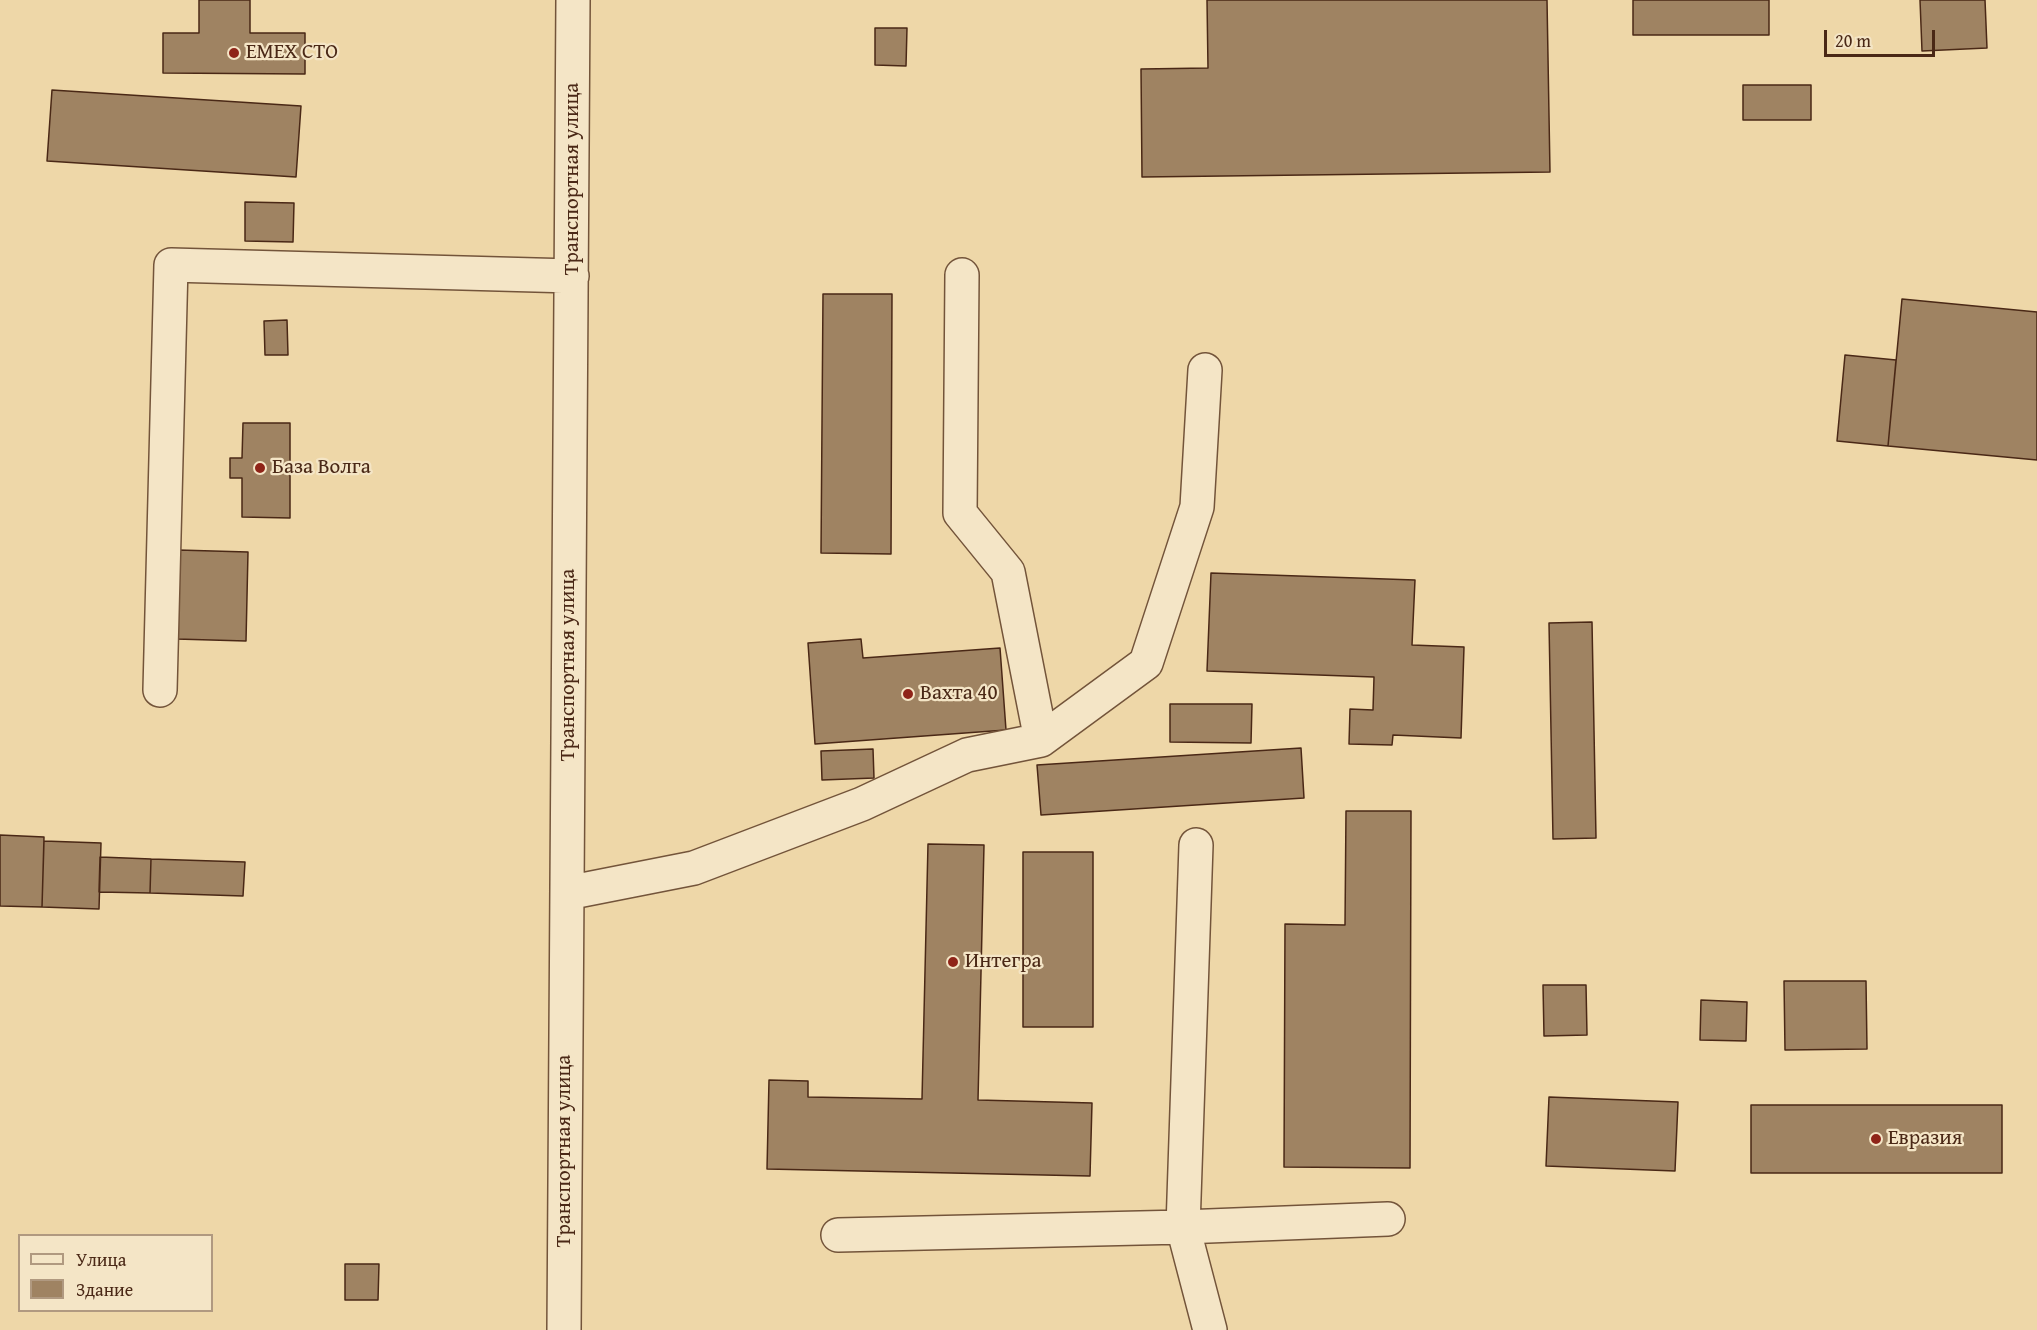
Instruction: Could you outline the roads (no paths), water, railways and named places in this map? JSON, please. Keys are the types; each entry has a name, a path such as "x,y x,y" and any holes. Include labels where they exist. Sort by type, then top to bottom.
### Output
{"street":[{"name":"Транспортная улица","path":"564,1330 573,0"},
{"path":"160,690 171,265 572,276"},
{"path":"962,275 960,513 1008,572 1041,740"},
{"path":"567,893 694,868 862,804 967,755 1041,740 1146,663 1197,507 1205,370"},
{"path":"1197,845 1183,1227 1210,1330"},
{"path":"838,1235 1183,1227 1388,1219"}],"place":[{"name":"EMEX СТО","path":"234,53"},
{"name":"База Волга","path":"260,468"},
{"name":"Вахта 40","path":"908,694"},
{"name":"Интегра","path":"953,962"},
{"name":"Евразия","path":"1876,1139"}]}
